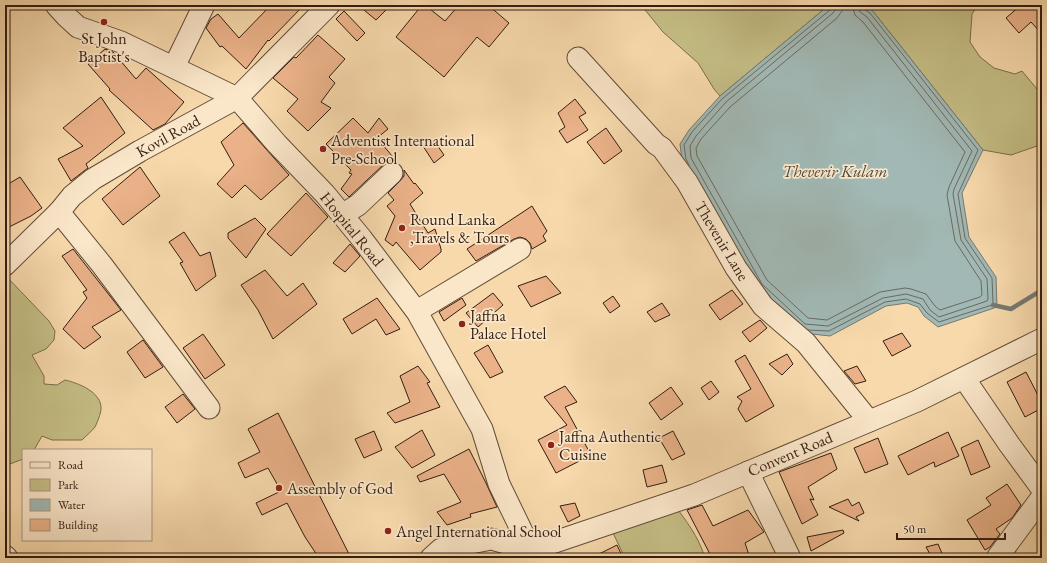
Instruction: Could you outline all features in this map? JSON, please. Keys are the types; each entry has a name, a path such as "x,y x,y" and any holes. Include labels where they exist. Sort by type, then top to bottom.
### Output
{"street":[{"name":"Hospital Road","path":"56,5 78,27 121,42 237,98 277,144 326,194 417,311 482,429 499,484 530,555"},
{"path":"174,67 204,5"},
{"name":"Kovil Road","path":"5,265 59,212 72,196 93,179 140,151 237,98 329,5"},
{"name":"Thevenir Lane","path":"578,58 656,144 662,148 683,176 736,268 763,306 806,343 869,421"},
{"path":"342,215 358,205 392,173"},
{"path":"59,212 102,265 209,408"},
{"path":"417,311 520,248"},
{"name":"Convent Road","path":"530,555 694,495 917,401 1042,339"},
{"path":"964,378 1042,489"},
{"path":"748,472 790,558"},
{"path":"997,558 1042,497"},
{"path":"431,558 441,549 491,539 530,555"}],"green space":[{"path":"641,5 829,5 720,96 698,63 663,32"},
{"path":"864,5 978,5 972,14 970,42 980,57 994,68 1015,74 1022,71 1042,95 1042,142 1037,146 1011,155 983,150 872,10"},
{"path":"5,275 49,321 55,331 54,340 46,349 32,355 44,376 44,384 57,385 65,380 76,383 88,389 98,398 101,409 95,427 82,440 52,440 42,436 35,449 22,449 22,459 10,464 5,463"},
{"path":"672,502 687,522 705,558 625,558 613,533"}],"water":[{"name":"Theverir Kulam","path":"829,5 864,5 872,10 983,150 962,193 969,237 996,277 997,307 938,327 924,316 918,307 907,303 886,306 830,336 802,333 755,289 682,161 680,144 689,130 720,96"}],"building":[{"path":"271,5 304,5 269,41 268,40 246,69 222,46 220,47 206,28 211,19 218,14 239,38"},
{"path":"358,5 391,5 376,20"},
{"path":"422,5 425,5 445,21 459,5 488,5 509,23 489,47 477,37 444,77 396,37"},
{"path":"1021,5 1042,5 1042,34 1031,22 1019,33 1006,18"},
{"path":"344,11 365,33 357,41 336,19"},
{"path":"318,35 345,59 329,77 335,83 321,102 331,108 308,131 287,111 298,99 273,78 294,57 296,58"},
{"path":"105,49 113,52 136,79 146,68 184,102 165,124 153,130 109,90 110,89 88,64"},
{"path":"101,97 125,133 86,164 88,168 71,181 58,159 83,146 63,128"},
{"path":"575,99 586,113 579,117 588,130 567,143 559,131 565,127 558,113"},
{"path":"353,118 368,133 379,118 388,129 377,138 398,163 390,161 384,164 349,197 341,189 352,174 349,173 351,170 326,144"},
{"path":"243,123 289,175 261,200 245,185 232,198 217,184 234,165 221,142"},
{"path":"606,128 622,151 604,164 587,142"},
{"path":"435,142 444,155 434,163 423,146"},
{"path":"140,167 160,196 123,225 102,199"},
{"path":"404,170 414,184 415,183 423,193 410,204 428,233 435,229 441,249 441,252 420,270 396,242 393,246 385,240 395,216 387,206 394,200 388,193 404,176"},
{"path":"20,177 42,208 31,216 5,229 5,186"},
{"path":"306,193 328,217 291,256 267,234"},
{"path":"532,206 547,231 543,236 546,241 532,249 530,243 526,239 520,237 476,261 467,249"},
{"path":"255,218 266,229 246,258 228,238 228,233"},
{"path":"184,232 200,256 210,252 216,276 196,291 180,263 183,262 169,242"},
{"path":"350,244 360,256 345,272 333,263"},
{"path":"73,249 121,310 92,327 101,337 84,349 63,329 87,298 83,292 87,290 62,256"},
{"path":"265,270 287,296 303,283 317,304 273,339 258,310 241,285"},
{"path":"546,276 561,293 531,307 518,286"},
{"path":"732,290 743,304 720,320 709,305"},
{"path":"493,293 503,305 478,327 466,313"},
{"path":"613,296 620,306 610,313 603,303"},
{"path":"377,298 400,329 386,335 376,319 352,334 343,319"},
{"path":"462,298 466,305 444,321 439,312"},
{"path":"662,303 670,315 655,322 647,312"},
{"path":"760,320 767,328 750,342 742,332"},
{"path":"902,333 911,346 892,356 883,341"},
{"path":"203,334 225,365 205,379 183,348"},
{"path":"143,340 163,367 145,378 127,352"},
{"path":"488,345 503,372 490,378 474,353"},
{"path":"787,354 793,364 782,375 769,364"},
{"path":"745,355 774,406 746,422 738,409 742,401 737,397 751,389 735,361"},
{"path":"418,366 430,382 427,383 440,407 395,423 387,413 410,402 400,376"},
{"path":"857,366 866,381 855,384 844,371"},
{"path":"1026,372 1042,403 1042,408 1025,417 1007,382"},
{"path":"711,381 719,392 709,400 701,388"},
{"path":"565,386 577,402 565,407 591,455 556,473 538,440 567,425 544,397"},
{"path":"671,387 683,404 661,420 649,403"},
{"path":"183,394 195,409 177,423 165,407"},
{"path":"278,413 351,558 319,558 305,537 287,503 262,515 256,503 281,491 268,468 245,478 238,463 260,452 248,429"},
{"path":"422,430 435,455 412,468 395,447"},
{"path":"374,431 382,450 364,458 355,439"},
{"path":"673,431 685,454 672,460 659,438"},
{"path":"948,432 959,456 935,467 934,462 908,475 898,456"},
{"path":"878,438 888,464 865,473 854,448"},
{"path":"978,440 990,467 971,475 961,448"},
{"path":"469,449 497,507 470,514 471,517 447,525 437,512 461,502 444,474 420,482 417,476"},
{"path":"831,453 837,469 808,487 814,500 810,499 818,515 802,524 779,472"},
{"path":"662,465 667,482 647,487 643,470"},
{"path":"1007,484 1021,505 1012,518 996,529 1000,534 990,547 985,550 967,520 991,505 986,498"},
{"path":"848,499 852,506 859,502 864,513 856,517 859,521 829,507"},
{"path":"575,503 580,516 568,522 560,506"},
{"path":"702,505 713,526 748,510 764,532 745,543 750,558 712,558 687,510"},
{"path":"843,530 844,533 811,551 807,537"},
{"path":"938,544 944,558 932,558 926,547"},
{"path":"617,545 623,558 591,558"}],"waterway":[{"path":"993,305 1011,309 1042,290"}],"place":[{"name":"St John Baptist's","path":"104,22"},
{"name":"Adventist International Pre-School","path":"323,149"},
{"name":"Round Lanka ,Travels & Tours","path":"402,228"},
{"name":"Jaffna Palace Hotel","path":"462,324"},
{"name":"Jaffna Authentic Cuisine","path":"551,445"},
{"name":"Assembly of God","path":"279,488"},
{"name":"Angel International School","path":"388,531"}]}
